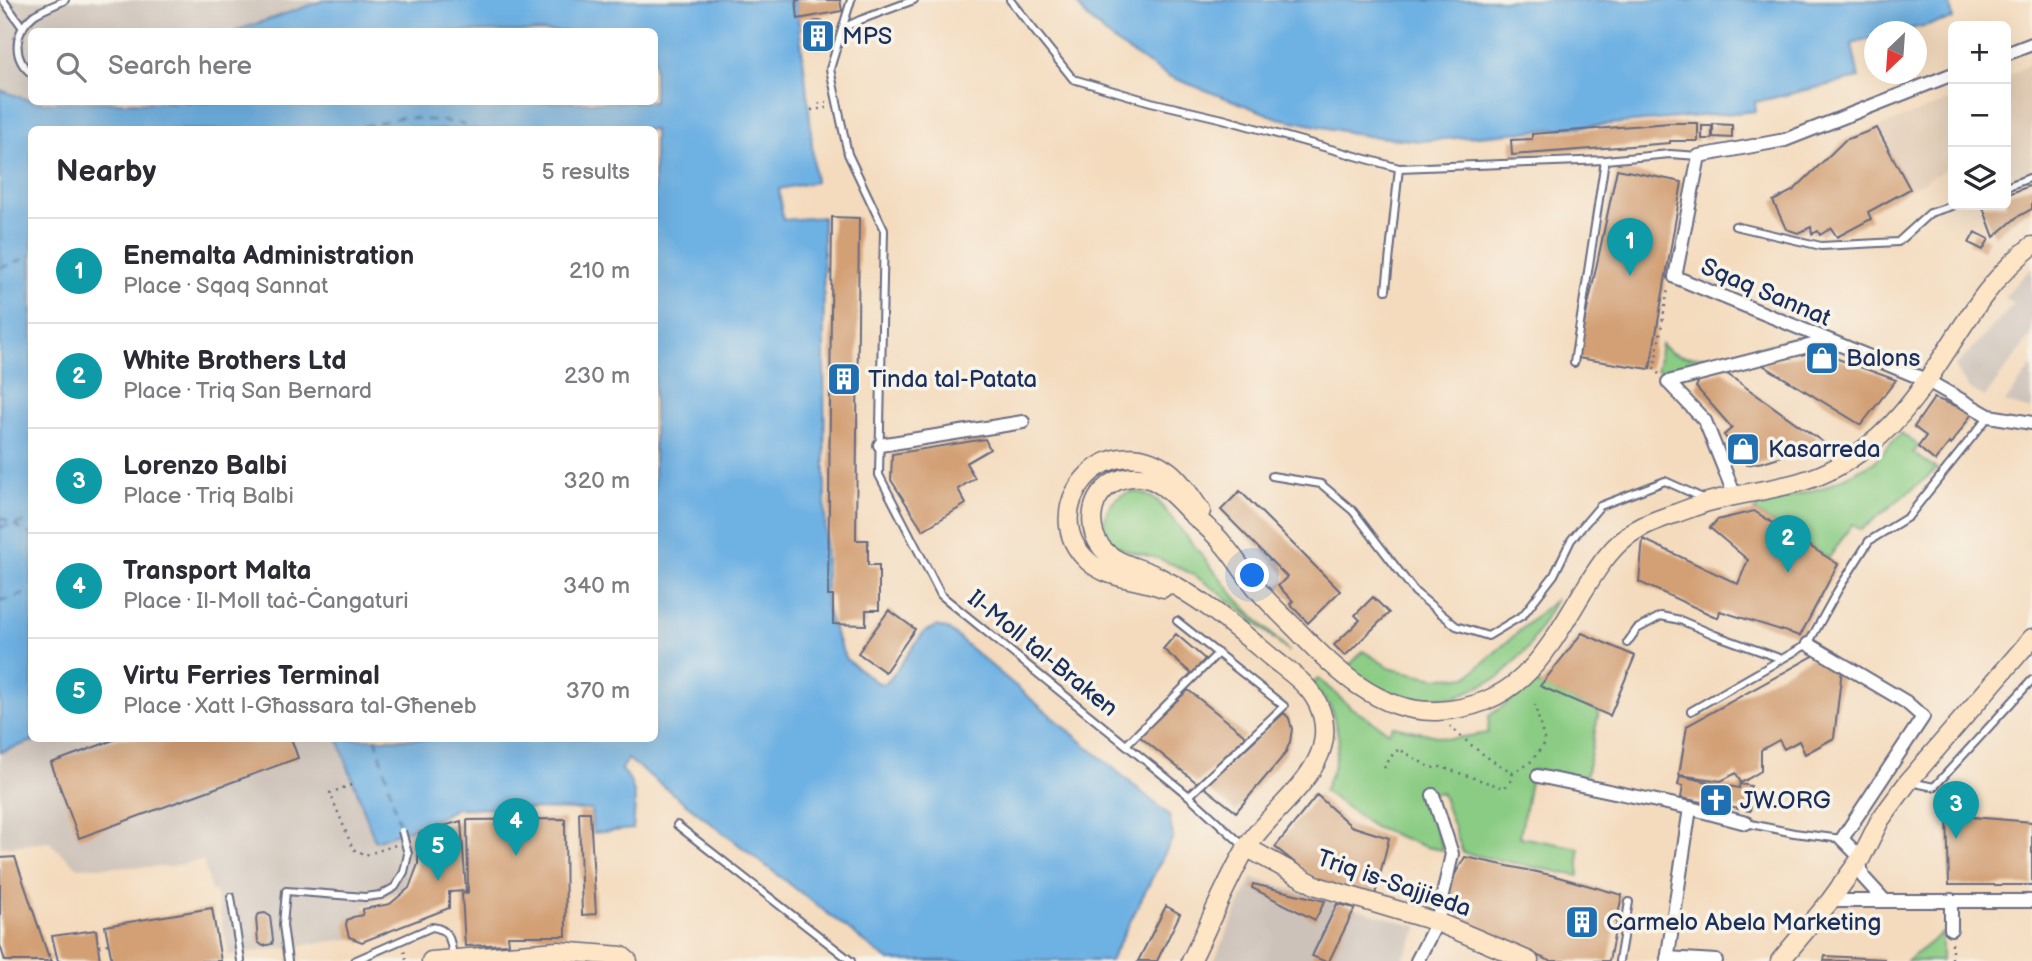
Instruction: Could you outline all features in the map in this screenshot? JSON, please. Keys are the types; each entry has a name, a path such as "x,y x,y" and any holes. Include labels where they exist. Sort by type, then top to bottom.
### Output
{"main road":[{"path":"1191,961 1246,847 1312,771 1321,752 1324,735 1319,705 1306,685 1213,608 1159,576 1114,559 1103,550 1092,526 1092,512 1105,489 1116,481 1142,477 1155,481 1166,489 1223,543 1259,591 1320,654 1364,690 1409,708 1435,711 1466,706 1491,699 1515,685 1535,665 1553,642 1596,570 1628,535 1650,522 1710,501 1807,480 1841,464 1869,446 1898,419 1986,293 2014,260 2032,246"},
{"path":"1780,961 1830,901 1860,859 1880,820 1908,782 2032,638"},
{"name":"Triq is-Sajjieda","path":"1246,847 1317,886 1437,922 1529,961"},
{"path":"431,961 502,959 558,951 622,956 628,961"}],"street":[{"path":"2011,52 2032,44"},
{"path":"1699,156 1785,140 1948,76"},
{"name":"Sqaq Sannat","path":"1699,156 1675,277 1926,380 1989,416 2032,423"},
{"path":"1735,496 1705,421 1668,382 1828,341"},
{"path":"880,446 1023,422"},
{"path":"1808,644 1906,702 1923,717 1842,839 1860,859 1863,877 1885,901"},
{"path":"1538,776 1690,808 1746,823"},
{"path":"1417,961 1437,922 1452,855 1433,794"},
{"path":"1690,808 1667,959 1716,961"},
{"path":"1951,900 1951,929"},
{"path":"1830,901 2032,901"}],"lane":[{"path":"3,0 23,27"},
{"path":"28,71 18,56 17,42 23,27 34,15 65,0"},
{"name":"Il-Moll tal-Braken","path":"850,0 830,69 848,154 884,230 879,475 942,595 1189,796 1246,847"},
{"path":"843,28 914,0"},
{"path":"1010,0 1073,79 1399,167 1605,160 1670,154 1699,156"},
{"path":"1574,363 1605,160"},
{"path":"1386,290 1399,167"},
{"path":"2011,185 2032,177"},
{"path":"1735,226 1821,246 1898,242 1930,213 1948,207"},
{"path":"1691,711 1808,644 1869,541 1908,517 1989,416"},
{"path":"1272,476 1321,484 1353,511 1415,592 1456,626 1488,636 1523,615 1554,575 1571,540 1600,506 1665,481 1710,501"},
{"path":"1627,642 1637,629 1661,616 1680,620 1782,659"},
{"path":"1177,621 1284,706 1189,796"},
{"path":"1126,745 1218,653"},
{"path":"1908,782 1934,787 2032,680"},
{"path":"1746,823 1842,839"},
{"path":"677,825 851,961"},
{"path":"288,961 283,925 286,891 365,897 381,895 395,887 404,872 408,854 402,831"},
{"path":"231,897 241,961"},
{"path":"1619,961 1629,902"},
{"path":"354,961 432,927 443,930 449,936 453,960"}],"path":[{"path":"811,110 827,108 826,102 816,104"},
{"path":"1654,369 1668,290"},
{"path":"1513,772 1529,764 1545,743 1535,705"},
{"path":"1435,711 1496,764 1513,772"},
{"path":"1384,768 1399,749 1431,768 1441,767 1504,788 1511,781 1513,772"},
{"path":"351,785 330,793 352,849 365,855 392,846"},
{"path":"1951,929 1952,961"},
{"path":"99,946 108,944"},
{"path":"48,955 56,953"}],"shaded area":[{"path":"0,0 325,0 244,28 28,28 28,100 0,90"},
{"path":"2032,62 2032,172 2011,179 2011,84 2011,75"},
{"path":"1948,101 1948,168 1910,189 1877,128"},
{"path":"2032,267 2032,334 1985,397 1968,388 1955,367 2014,304 2004,297"},
{"path":"2032,365 2032,410 2005,403"},
{"path":"30,742 339,742 375,840 418,826 403,889 363,907 358,938 229,955 215,891 211,891 203,860 169,867 77,867 49,842 0,847 0,752"},
{"path":"1252,878 1419,927 1402,961 1214,961"}],"green space":[{"path":"1794,340 1796,347 1669,377 1657,369 1661,344 1669,351 1690,357 1735,352"},
{"path":"1901,433 1919,446 1913,453 1937,469 1861,530 1852,524 1829,558 1754,511 1762,505 1825,487 1873,463"},
{"path":"1131,492 1140,492 1157,500 1237,599 1289,652 1229,600 1197,577 1162,560 1129,551 1112,542 1105,527 1107,512 1116,500"},
{"path":"1556,599 1529,647 1500,677 1456,697 1411,698 1371,686 1347,668 1363,651 1392,669 1436,678 1467,677"},
{"path":"1318,678 1350,707 1389,732 1393,726 1450,739 1488,733 1489,716 1536,683 1599,711 1586,777 1532,770 1520,837 1579,848 1579,876 1463,853 1441,792 1426,795 1443,850 1426,847 1374,827 1324,791 1334,767 1339,739 1331,708 1313,684"},
{"path":"1942,933 1942,961 1907,961 1908,960"}],"water":[{"path":"325,0 796,0 815,182 779,189 783,220 823,217 826,606 831,624 846,659 876,682 884,684 924,632 937,626 949,630 1169,815 1173,837 1110,961 889,961 628,759 621,769 633,789 633,829 593,833 591,810 456,808 437,819 375,841 339,742 658,742 658,126 28,126 30,742 0,752 0,90 28,100 28,105 658,105 658,28 244,28"},
{"path":"1074,0 1949,0 1953,19 1927,25 1927,21 1864,21 1864,41 1852,44 1859,78 1755,102 1756,111 1422,141 1367,136 1278,118 1168,76 1117,44 1086,16"}],"building":[{"path":"796,0 840,0 842,11 798,19"},
{"name":"MPS","path":"818,21 828,25 832,35 828,45 818,49 808,45 804,35 808,25"},
{"path":"1698,123 1698,141 1670,141 1512,155 1511,140 1532,139 1532,134"},
{"path":"1713,124 1732,125 1732,138 1713,137"},
{"path":"1702,126 1712,126 1712,139 1702,139"},
{"path":"1877,128 1910,189 1868,212 1871,219 1837,237 1831,228 1820,235 1818,231 1812,234 1811,227 1798,233 1786,229 1773,201 1794,190 1845,140"},
{"path":"1617,169 1682,182 1650,369 1577,358"},
{"path":"2032,185 2032,209 2017,217 1994,237 1984,210 2011,210 2011,193"},
{"name":"Tinda tal-Patata","path":"832,217 859,218 856,540 868,540 868,565 879,565 879,610 866,610 866,625 833,624 833,596 828,596"},
{"path":"1975,232 1989,239 1983,250 1969,243"},
{"path":"1816,351 1896,380 1861,425 1761,364"},
{"path":"1723,371 1824,443 1747,465 1724,435 1732,428 1696,387 1700,378"},
{"path":"1934,398 1973,412 1951,445 1949,443 1935,461 1918,447 1926,436 1914,427"},
{"path":"985,439 990,449 966,463 975,478 958,489 966,504 923,530 891,480 892,454"},
{"path":"1240,491 1340,591 1308,623 1290,604 1293,601 1278,586 1287,577 1221,510"},
{"path":"1754,511 1838,564 1800,636 1720,611 1718,618 1639,582 1643,539 1738,584 1748,560 1710,528 1717,520"},
{"path":"1373,597 1389,613 1345,656 1334,645 1360,620 1355,615"},
{"path":"889,610 915,629 885,672 858,653"},
{"path":"1582,633 1635,656 1610,716 1540,686"},
{"path":"1176,634 1205,659 1192,674 1163,649"},
{"path":"1817,654 1842,669 1834,738 1805,754 1799,741 1784,749 1779,740 1761,750 1761,771 1741,783 1736,773 1721,781 1679,775 1687,726"},
{"path":"1188,690 1246,736 1197,783 1139,736"},
{"path":"1284,713 1289,718 1292,729 1285,754 1236,812 1204,787"},
{"path":"108,742 292,742 298,758 79,838 51,763"},
{"path":"1680,776 1739,788 1740,784 1751,786 1750,790 1754,791 1750,811 1681,798 1683,786 1678,785"},
{"path":"1317,795 1351,826 1389,838 1375,895 1319,882 1275,847"},
{"path":"579,812 590,812 596,914 582,915"},
{"path":"1947,815 2032,822 2032,885 1949,885"},
{"path":"565,819 566,936 508,936 509,944 465,946 462,894 468,893 467,820"},
{"path":"461,821 466,891 449,892 449,908 362,942 349,937 347,920 363,915 363,909 390,904 409,888 418,864 419,833"},
{"path":"15,857 52,961 5,961 0,945 0,858"},
{"path":"1465,857 1551,875 1622,895 1609,961 1550,961 1444,916 1451,881"},
{"path":"1253,884 1325,901 1315,920 1252,888"},
{"path":"1337,904 1355,908 1329,961 1324,961 1312,956"},
{"path":"1166,906 1180,914 1157,961 1138,961"},
{"path":"212,908 221,961 112,961 105,926"},
{"path":"265,913 270,916 273,940 272,944 263,946 258,942 256,918"},
{"path":"96,930 100,961 58,961 52,936"},
{"path":"1825,956 1884,959 1884,961 1824,961"}],"ferry route":[{"path":"364,126 403,117 466,126"},
{"path":"0,268 28,258"},
{"path":"0,517 28,533"},
{"path":"0,527 28,522"},
{"path":"0,601 28,593"},
{"path":"377,742 401,830"}],"place":[{"name":"MPS","path":"818,36"},
{"name":"Enemalta Administration","path":"1630,276"},
{"name":"Balons","path":"1822,358"},
{"name":"Tinda tal-Patata","path":"844,379"},
{"name":"Kasarreda","path":"1743,449"},
{"name":"White Brothers Ltd","path":"1788,573"},
{"name":"JW.ORG","path":"1716,800"},
{"name":"Lorenzo Balbi","path":"1956,839"},
{"name":"Transport Malta","path":"516,856"},
{"name":"Virtu Ferries Terminal","path":"438,881"},
{"name":"Carmelo Abela Marketing","path":"1582,922"}]}
